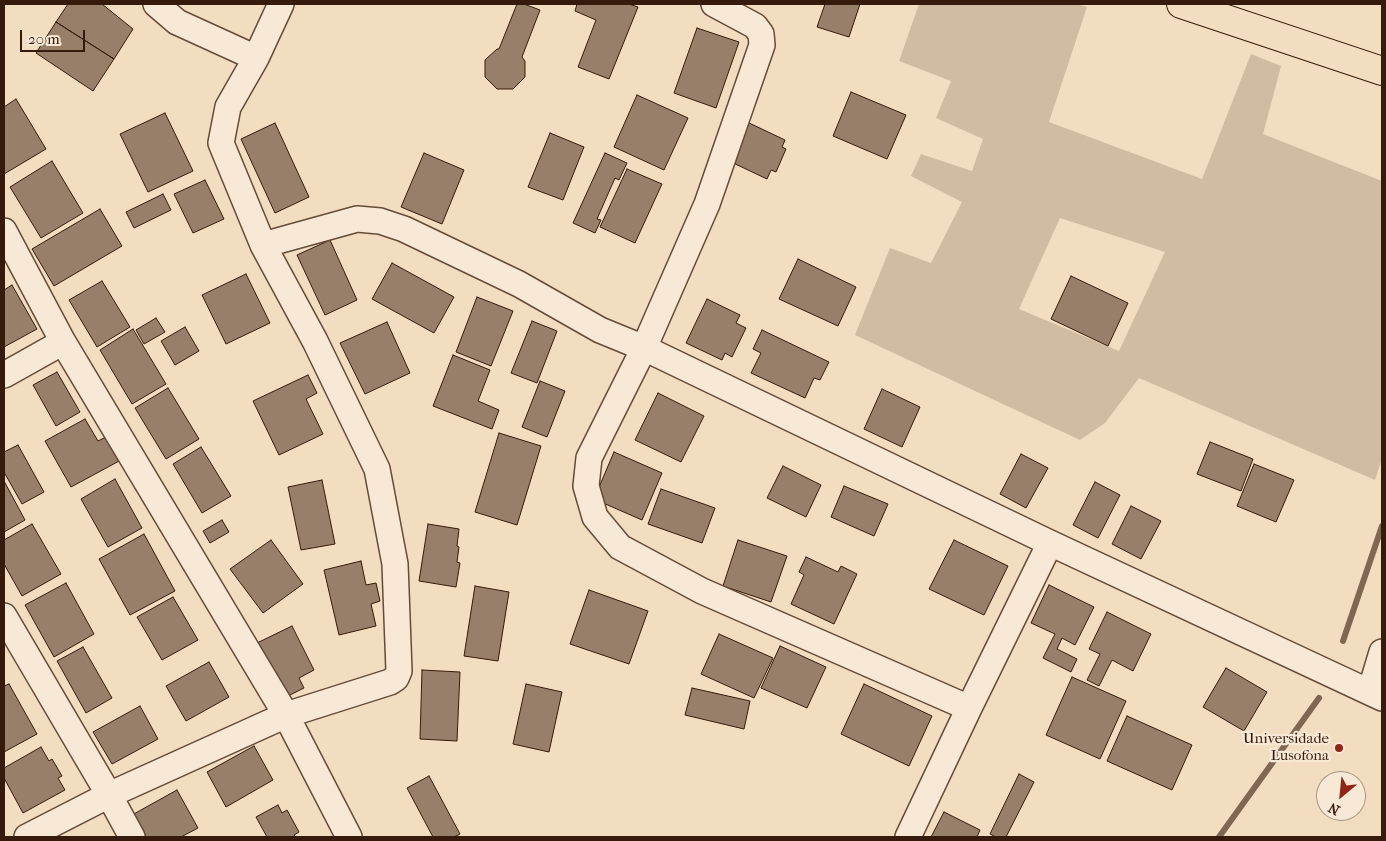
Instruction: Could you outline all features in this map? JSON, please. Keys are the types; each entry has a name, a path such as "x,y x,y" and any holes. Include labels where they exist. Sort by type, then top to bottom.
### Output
{"main road":[{"path":"1181,4 1382,71"}],"street":[{"path":"156,4 177,22 256,58"},
{"path":"27,837 109,795 286,715 390,682 396,678 400,670 395,564 377,469 315,341 263,245 221,142 228,107 256,58 281,4"},
{"path":"714,4 755,26 761,34 762,45 707,204 644,348 589,458 586,486 595,517 620,547 702,591 969,708"},
{"path":"263,245 357,219 380,221 404,229 518,284 600,330 644,348 1050,543 1376,695 1382,652"},
{"path":"4,231 63,342 286,715 349,837"},
{"path":"4,375 63,342"},
{"path":"908,837 1050,543"},
{"path":"4,616 132,837"}],"shaded area":[{"path":"919,4 1077,4 1087,7 1049,122 1202,179 1251,54 1281,66 1263,134 1382,181 1382,459 1375,480 1139,378 1105,423 1080,440 855,335 890,248 931,263 962,202 911,176 921,154 972,171 983,139 936,118 951,81 899,61","holes":["1060,218 1165,252 1119,351 1019,309"]}],"building":[{"path":"68,4 102,4 133,29 114,59 56,22"},
{"path":"517,4 524,4 540,10 522,57 525,61 525,77 513,89 497,89 485,77 485,60 499,49"},
{"path":"577,4 629,4 638,7 609,79 578,67 596,20 575,11"},
{"path":"825,4 860,4 849,37 817,27"},
{"path":"56,22 114,59 93,91 36,53"},
{"path":"697,28 739,42 716,108 674,93"},
{"path":"851,92 906,115 887,159 833,136"},
{"path":"637,95 688,118 664,170 614,147"},
{"path":"16,99 46,149 4,174 4,107"},
{"path":"165,113 193,171 148,192 120,134"},
{"path":"747,122 785,140 782,147 786,149 776,172 771,170 767,179 729,161"},
{"path":"275,123 309,197 275,213 241,139"},
{"path":"550,133 584,147 563,200 528,187"},
{"path":"424,153 464,170 442,224 401,207"},
{"path":"605,153 627,163 619,180 615,178 597,219 601,220 595,233 573,223"},
{"path":"52,161 83,213 41,238 10,187"},
{"path":"627,169 662,184 635,243 600,227"},
{"path":"205,180 224,219 193,233 174,194"},
{"path":"163,194 171,210 134,228 126,212"},
{"path":"100,209 122,246 54,286 32,249"},
{"path":"330,240 357,300 325,315 297,255"},
{"path":"798,259 856,287 838,326 779,299"},
{"path":"392,263 454,297 434,333 372,299"},
{"path":"246,274 270,323 226,344 202,295"},
{"path":"1071,276 1128,303 1108,346 1051,319"},
{"path":"102,281 130,327 97,347 69,300"},
{"path":"12,285 37,329 4,347 4,290"},
{"path":"477,297 513,311 491,366 456,352"},
{"path":"707,299 740,315 736,323 746,328 732,357 725,353 722,360 686,343"},
{"path":"156,318 165,332 144,344 136,330"},
{"path":"532,321 557,331 537,383 511,373"},
{"path":"387,322 410,373 365,394 340,343"},
{"path":"185,327 199,351 175,365 161,341"},
{"path":"133,329 166,384 132,404 100,350"},
{"path":"762,330 829,362 820,380 814,378 805,398 751,373 761,353 753,349"},
{"path":"453,355 490,370 478,401 499,410 492,429 433,406"},
{"path":"57,372 80,412 56,426 33,385"},
{"path":"308,375 317,393 306,399 323,434 279,455 253,401"},
{"path":"540,381 565,391 547,437 522,427"},
{"path":"168,388 199,439 166,459 135,408"},
{"path":"882,389 920,407 902,447 864,429"},
{"path":"658,393 704,416 681,462 635,440"},
{"path":"85,419 98,441 108,436 121,460 71,487 45,441"},
{"path":"499,433 541,446 517,525 475,512"},
{"path":"1210,442 1253,459 1241,491 1197,474"},
{"path":"18,445 44,492 22,504 4,472 4,452"},
{"path":"201,447 231,496 202,513 173,464"},
{"path":"614,452 662,473 642,520 594,499"},
{"path":"1021,454 1048,468 1026,508 1000,494"},
{"path":"1254,464 1294,480 1276,522 1237,506"},
{"path":"783,466 821,485 806,517 767,498"},
{"path":"115,479 142,528 108,547 81,499"},
{"path":"322,480 335,544 301,550 288,487"},
{"path":"4,481 25,520 4,532"},
{"path":"1095,482 1120,495 1098,538 1073,525"},
{"path":"844,486 888,504 874,536 831,517"},
{"path":"661,489 715,508 702,543 648,524"},
{"path":"1131,506 1161,521 1141,559 1112,544"},
{"path":"222,520 229,532 210,543 203,531"},
{"path":"32,524 61,574 22,596 4,564 4,540"},
{"path":"428,524 459,529 457,562 460,563 456,587 419,581"},
{"path":"144,534 175,591 130,615 99,559"},
{"path":"271,540 303,584 263,613 230,569"},
{"path":"738,540 787,556 771,602 723,586"},
{"path":"954,540 1008,566 984,615 929,589"},
{"path":"806,557 838,572 841,566 857,574 834,624 791,604 804,575 799,572"},
{"path":"361,561 366,585 376,583 380,601 371,604 376,626 339,635 324,570"},
{"path":"66,583 94,634 54,657 25,605"},
{"path":"1049,585 1094,607 1075,645 1062,638 1057,649 1077,659 1071,672 1043,658 1055,634 1031,623"},
{"path":"475,586 509,592 498,661 464,656"},
{"path":"589,590 648,611 629,664 570,644"},
{"path":"173,597 198,640 162,660 137,617"},
{"path":"1107,612 1151,634 1133,671 1112,660 1099,686 1087,680 1100,654 1089,649"},
{"path":"292,626 314,670 299,678 304,688 284,698 257,643"},
{"path":"719,634 773,658 754,698 701,674"},
{"path":"780,646 826,667 807,708 761,688"},
{"path":"83,647 112,698 86,713 57,661"},
{"path":"209,662 229,697 186,721 166,686"},
{"path":"1226,668 1267,692 1244,731 1203,707"},
{"path":"422,670 460,672 457,741 420,739"},
{"path":"1072,677 1126,701 1100,759 1046,735"},
{"path":"9,684 37,734 4,752 4,686"},
{"path":"526,684 562,692 549,752 513,744"},
{"path":"864,684 932,716 909,766 841,734"},
{"path":"692,688 750,701 744,729 685,715"},
{"path":"140,706 158,739 112,764 93,732"},
{"path":"1127,716 1192,745 1172,790 1107,761"},
{"path":"254,746 273,780 226,807 207,772"},
{"path":"41,747 49,761 52,759 62,776 58,778 65,790 23,813 4,778 4,768"},
{"path":"1019,774 1034,782 1006,837 996,837 990,834"},
{"path":"429,776 460,834 454,837 433,837 407,788"},
{"path":"177,790 198,828 181,837 145,837 132,815"},
{"path":"278,805 282,813 287,810 299,832 294,835 296,837 267,837 256,817"},
{"path":"944,812 980,830 977,837 931,837"}],"waterway":[{"path":"1343,641 1382,526"},
{"path":"1219,837 1319,698"}],"place":[{"name":"Universidade Lusofona","path":"1339,748"}]}
